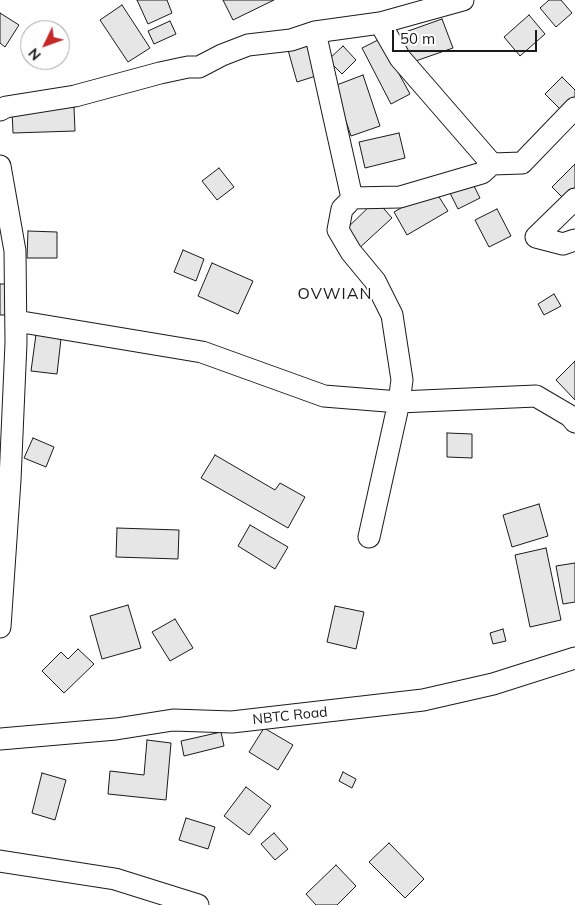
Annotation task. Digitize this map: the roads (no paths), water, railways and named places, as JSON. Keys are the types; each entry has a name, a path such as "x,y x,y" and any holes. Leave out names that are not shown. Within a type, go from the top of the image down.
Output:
{"street":[{"path":"0,110 6,107 76,96 160,73 188,67 199,67 222,55 248,45 291,40 316,32 380,23 463,0"},
{"path":"380,23 400,58 492,164"},
{"path":"316,32 352,198"},
{"path":"352,198 400,197 482,173 492,164 522,164 575,108"},
{"path":"0,166 15,251 16,321 10,480 0,627"},
{"path":"352,198 342,209 338,230 351,252 375,281 392,315 402,380 369,537"},
{"path":"575,199 536,236 563,244 575,240"},
{"path":"16,321 202,352 324,396 398,402 536,396 570,416 575,422"},
{"name":"NBTC Road","path":"0,738 116,729 173,720 232,722 423,700 493,684 575,658"},
{"path":"0,861 115,879 198,905"}],"district":[{"name":"OVWIAN","path":"335,294"}]}
